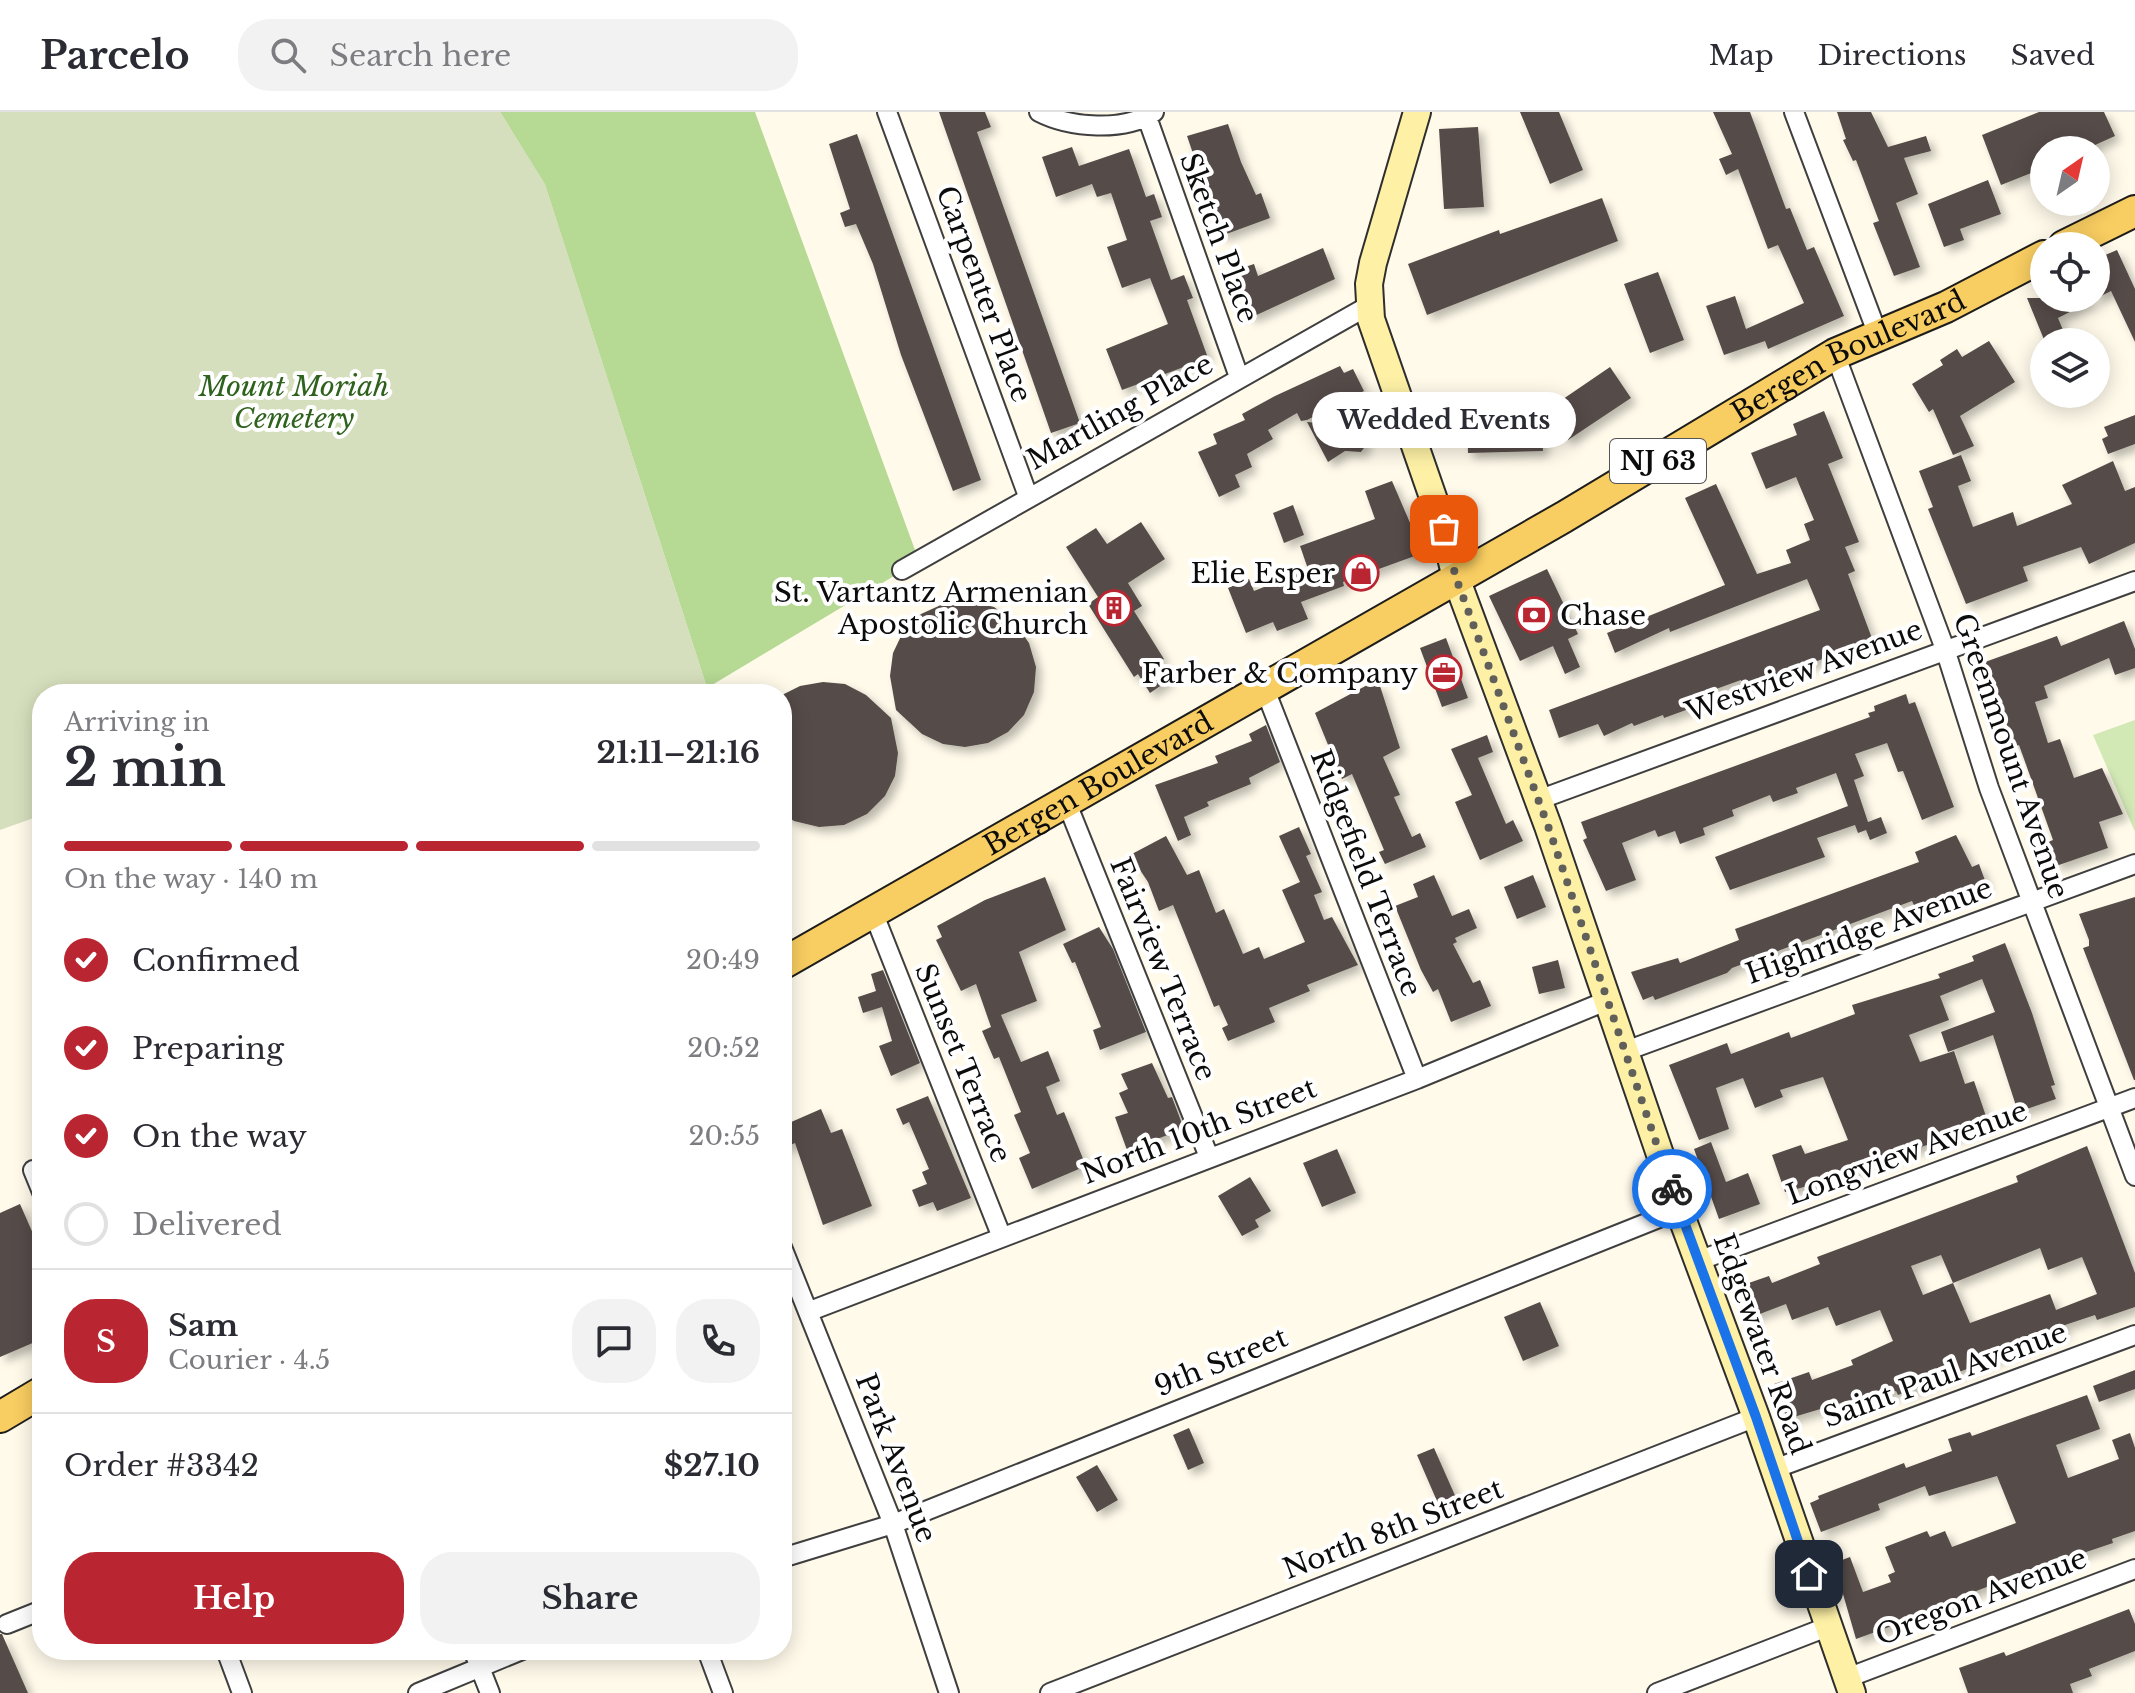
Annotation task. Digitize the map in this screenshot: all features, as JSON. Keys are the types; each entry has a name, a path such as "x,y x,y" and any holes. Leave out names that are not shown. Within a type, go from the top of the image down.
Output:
{"main road":[{"path":"2092,232 2135,211"},
{"name":"Bergen Boulevard","path":"792,958 1456,578 1835,354 1946,307 2030,263"},
{"path":"0,1417 32,1398"}],"street":[{"name":"Carpenter Place","path":"887,112 1028,496"},
{"path":"1039,112 1065,123 1092,125 1150,114"},
{"path":"1368,306 1373,263 1417,112"},
{"path":"1794,112 1878,335"},
{"name":"Sketch Place","path":"1150,114 1239,377"},
{"name":"Martling Place","path":"902,570 1368,306"},
{"name":"Edgewater Road","path":"1368,306 1444,529 1456,578 1538,800 1623,1052 1756,1417 1849,1686"},
{"name":"Greenmount Avenue","path":"1835,354 1945,649 1989,788 2135,1176"},
{"name":"Westview Avenue","path":"1538,800 2135,581"},
{"name":"Ridgefield Terrace","path":"1264,687 1417,1079"},
{"name":"Fairview Terrace","path":"1066,801 1209,1157"},
{"name":"Highridge Avenue","path":"1623,1052 2135,864"},
{"name":"Sunset Terrace","path":"873,912 1001,1235"},
{"name":"North 10th Street","path":"810,1311 1001,1235 1417,1079 1606,1001"},
{"name":"Longview Avenue","path":"1698,1261 2135,1098"},
{"name":"9th Street","path":"792,1555 893,1524 1679,1210"},
{"name":"Park Avenue","path":"792,1270 893,1524 949,1693"},
{"name":"Saint Paul Avenue","path":"1774,1469 2135,1335"},
{"name":"North 8th Street","path":"1050,1693 1756,1417"},
{"name":"Oregon Avenue","path":"1849,1686 2135,1569"},
{"path":"7,1624 32,1614"},
{"path":"1657,1693 1827,1627"},
{"path":"230,1660 242,1693"},
{"path":"418,1693 473,1660"},
{"path":"477,1660 490,1693"},
{"path":"711,1660 723,1693"}],"green space":[{"name":"Mount Moriah Cemetery","path":"0,112 500,112 545,184 706,684 32,684 32,819 0,830"},
{"path":"500,112 755,112 919,561 714,684 706,684 545,185"},
{"path":"2135,720 2135,832 2093,735"}],"building":[{"path":"939,112 985,112 991,127 977,132 1080,423 1051,433"},
{"path":"1520,112 1559,112 1583,170 1550,184"},
{"path":"1713,112 1750,112 1786,209 1790,208 1807,250 1814,247 1844,316 1768,349 1765,341 1724,355 1706,306 1735,296 1746,329 1804,303 1778,245 1768,249 1738,169 1726,175 1719,159 1732,154"},
{"path":"1837,112 1871,112 1888,147 1926,136 1931,151 1904,158 1918,194 1896,203 1920,267 1894,276 1873,223 1879,221 1856,160 1853,161 1843,140 1846,139"},
{"path":"2039,112 2104,112 2115,136 2030,136 2030,174 2001,185 1982,135"},
{"path":"1228,124 1241,162 1256,195 1261,193 1270,218 1221,236 1187,136"},
{"path":"1478,127 1484,207 1444,209 1439,129"},
{"path":"857,134 981,480 953,491 901,355 873,264 856,224 845,227 840,213 850,209 829,144"},
{"path":"1072,147 1079,166 1129,149 1146,197 1154,194 1162,217 1150,221 1171,280 1184,275 1193,298 1187,300 1208,358 1122,390 1106,349 1168,324 1150,278 1122,288 1107,247 1127,240 1111,193 1097,197 1092,184 1056,197 1042,157"},
{"path":"1988,180 2001,214 1960,229 1964,240 1944,247 1928,204"},
{"path":"1602,198 1618,241 1427,315 1408,264 1499,230 1500,234"},
{"path":"1323,248 1335,279 1250,318 1233,271 1254,264 1258,276"},
{"path":"2117,250 2135,289 2135,342 2110,292 2110,253"},
{"path":"1658,272 1684,340 1650,353 1624,284"},
{"path":"2033,312 2070,312 2058,318 2062,328 2039,328"},
{"path":"1989,341 2015,382 1960,416 1974,446 1953,455 1933,409 1929,412 1912,384 1943,365 1940,360 1957,349 1962,357"},
{"path":"1340,366 1344,373 1353,369 1364,391 1307,420 1301,421 1297,413 1268,430 1273,439 1247,454 1252,467 1235,475 1240,487 1219,497 1198,452 1217,444 1213,434 1245,420 1242,414 1275,396"},
{"path":"1610,367 1631,398 1568,440 1547,410"},
{"path":"1824,411 1843,458 1828,464 1859,542 1845,547 1855,571 1848,574 1873,641 1744,687 1741,680 1705,693 1708,702 1664,718 1663,715 1634,726 1632,723 1604,736 1598,724 1559,738 1549,710 1820,610 1807,579 1670,632 1669,628 1615,653 1607,633 1725,585 1685,498 1716,484 1757,574 1791,563 1786,550 1810,540 1804,524 1814,520 1796,477 1766,489 1751,453 1797,435 1793,424"},
{"path":"2135,415 2135,444 2108,454 2102,439 2108,436 2104,427"},
{"path":"1541,416 1543,451 1468,453 1467,418"},
{"path":"1307,422 1360,426 1366,445 1361,452 1345,451 1328,462"},
{"path":"1961,455 1971,481 1958,486 1973,527 2013,512 2017,526 2072,504 2062,485 2113,461 2125,491 2135,487 2135,543 2089,564 2081,547 2023,567 2028,581 1966,604 1928,509 1933,507 1919,471"},
{"path":"1392,481 1423,553 1343,582 1344,586 1301,602 1308,619 1277,631 1273,622 1246,633 1228,588 1249,579 1254,591 1308,569 1300,546 1375,519 1365,491"},
{"path":"1293,505 1304,535 1284,543 1273,513"},
{"name":"St. Vartantz Armenian Apostolic Church","path":"1141,522 1165,559 1128,583 1142,606 1134,611 1164,659 1157,663 1169,680 1150,693 1138,674 1134,677 1088,604 1098,597 1066,547 1096,528 1107,544"},
{"name":"Chase","path":"1547,569 1578,634 1568,639 1580,667 1565,674 1553,646 1520,661 1489,596"},
{"path":"969,601 994,607 1014,622 1029,643 1036,667 1034,692 1024,715 1008,732 988,743 965,747 943,744 922,734 896,710 890,676 893,653 903,632 921,614 943,604"},
{"path":"2124,621 2135,649 2135,668 2115,675 2109,658 2044,686 2048,698 2035,702 2048,743 2060,739 2074,778 2102,768 2123,814 2099,822 2108,848 2056,866 2048,842 2053,840 2019,745 2014,747 2003,713 2000,714 1985,662 2057,636 2061,646"},
{"name":"Farber & Company","path":"1446,638 1468,698 1442,707 1420,648"},
{"path":"823,682 845,684 866,695 891,718 898,753 895,776 885,796 867,814 844,825 819,827 792,820 792,690"},
{"path":"1371,683 1380,686 1400,748 1383,757 1400,795 1394,797 1412,837 1420,833 1426,847 1385,864 1379,852 1384,850 1352,774 1342,779 1315,713"},
{"path":"1906,694 1909,704 1915,702 1954,807 1922,820 1903,771 1898,772 1887,743 1855,754 1864,776 1854,780 1868,822 1881,817 1887,833 1870,840 1866,830 1858,833 1855,825 1817,838 1825,857 1730,890 1715,857 1848,806 1836,773 1796,788 1798,793 1773,802 1770,795 1732,810 1734,816 1703,828 1705,835 1680,844 1675,831 1658,837 1655,830 1622,843 1636,880 1606,891 1583,840 1587,838 1581,822 1870,717 1868,713 1875,711 1874,706"},
{"path":"1266,725 1280,762 1249,778 1251,784 1207,802 1209,806 1184,817 1191,835 1178,841 1155,785 1218,763 1215,756 1252,741 1249,734"},
{"path":"1487,735 1493,752 1478,758 1506,824 1513,820 1523,841 1480,860 1455,802 1472,795 1451,749"},
{"path":"1299,827 1311,854 1306,856 1322,892 1314,895 1324,920 1332,917 1358,965 1307,985 1310,991 1269,1008 1275,1022 1228,1041 1222,1028 1228,1025 1219,1005 1214,1007 1173,905 1159,911 1148,882 1130,855 1166,836 1187,875 1199,870 1216,913 1224,909 1243,954 1259,947 1264,959 1305,942 1282,890 1300,882 1279,836"},
{"path":"1956,835 1972,867 1979,864 1987,886 1917,912 1912,901 1655,1000 1653,996 1643,1000 1631,972 1678,958 1680,963 1739,940 1735,929 1919,862 1915,852"},
{"path":"1434,875 1452,916 1469,909 1477,928 1455,938 1457,942 1453,944 1473,983 1480,980 1491,1006 1451,1022 1438,989 1433,992 1421,970 1395,906 1418,897 1413,884"},
{"path":"1533,875 1546,907 1517,919 1504,887"},
{"path":"1045,877 1066,930 1019,952 1037,1001 1001,1015 1021,1062 1048,1051 1060,1081 1046,1087 1057,1115 1064,1112 1086,1166 1032,1189 1019,1158 1030,1153 1014,1115 1021,1112 999,1057 994,1059 982,1031 991,1027 976,984 961,991 936,940 942,937 937,926 985,900"},
{"path":"2135,897 2134,1080 2083,948 2089,946 2089,940 2079,914"},
{"path":"1099,927 1113,949 1146,1032 1100,1050 1093,1030 1101,1027 1075,962 1072,963 1063,944"},
{"path":"2005,943 2032,1013 2055,1085 2051,1086 2056,1099 2018,1112 1993,1035 1948,1052 1941,1032 1995,1012 1982,979 1940,996 1949,1020 1909,1035 1920,1062 1954,1051 1965,1084 1974,1081 1989,1125 1853,1169 1855,1173 1785,1192 1772,1155 1801,1145 1805,1154 1848,1140 1823,1077 1780,1090 1783,1097 1755,1108 1743,1078 1716,1088 1729,1129 1699,1140 1669,1065 1727,1043 1731,1054 1789,1032 1791,1038 1855,1014 1852,1005 1940,978 1938,974 1974,961 1972,956"},
{"path":"1558,960 1565,988 1539,994 1532,967"},
{"path":"883,970 920,1063 891,1076 879,1046 892,1041 882,1007 863,1013 858,997 876,991 871,974"},
{"path":"1152,1063 1168,1098 1172,1097 1184,1129 1127,1150 1115,1117 1128,1113 1119,1093 1128,1089 1121,1074"},
{"path":"928,1096 971,1198 937,1211 933,1202 919,1207 912,1190 927,1184 922,1172 929,1169 909,1122 903,1125 896,1109"},
{"path":"821,1109 831,1133 842,1129 872,1206 823,1225 795,1143 792,1144 792,1122"},
{"path":"1711,1142 1726,1182 1748,1173 1760,1204 1719,1219 1694,1149"},
{"path":"2087,1146 2135,1273 2135,1307 2097,1320 2095,1315 2062,1326 2065,1332 1898,1395 1896,1391 1873,1399 1871,1395 1864,1396 1787,1419 1774,1384 1809,1372 1812,1380 1853,1365 1851,1360 1893,1341 1880,1310 1836,1326 1828,1307 1792,1320 1786,1304 1752,1317 1740,1286 1769,1276 1772,1283 1820,1264 1817,1257 2018,1182 2016,1176","holes":["2040,1248 2048,1270 2082,1257 2097,1294 2056,1310 2050,1294 1970,1323 1953,1283","1941,1255 1953,1283 1923,1295 1911,1266"]},
{"path":"1337,1149 1356,1193 1322,1207 1303,1163"},
{"path":"1250,1177 1271,1211 1255,1220 1259,1227 1242,1236 1218,1196"},
{"path":"20,1204 32,1231 32,1343 0,1357 0,1213"},
{"path":"1540,1302 1559,1346 1523,1361 1504,1317"},
{"path":"2135,1370 2135,1389 2099,1402 2093,1386"},
{"path":"2087,1395 2100,1429 2056,1445 2068,1478 2119,1459 2112,1440 2130,1433 2135,1448 2135,1531 2112,1539 2113,1543 2021,1574 1971,1593 1972,1597 1856,1639 1834,1563 1850,1557 1863,1592 1891,1582 1888,1575 1895,1572 1885,1547 1927,1531 1930,1537 1945,1531 1952,1547 2016,1523 1997,1476 1929,1496 1925,1486 1878,1504 1880,1510 1821,1532 1810,1503 1819,1499 1818,1496 1904,1463 1906,1468 1952,1451 1948,1439 1970,1432 1972,1436"},
{"path":"1189,1428 1204,1463 1188,1470 1173,1435"},
{"path":"1434,1448 1457,1500 1440,1508 1417,1455"},
{"path":"1097,1465 1118,1500 1097,1512 1076,1477"},
{"path":"2129,1609 2135,1624 2135,1651 2089,1669 2092,1676 2070,1684 2073,1693 1968,1693 1959,1668 2004,1652 2006,1656"},
{"path":"2,1634 28,1693 0,1693"}],"way so far":[{"path":"1444,529 1456,578 1548,826 1672,1189"}],"place":[{"name":"Wedded Events","path":"1444,529"},
{"name":"Elie Esper","path":"1361,573"},
{"name":"St. Vartantz Armenian Apostolic Church","path":"1114,608"},
{"name":"Chase","path":"1534,615"},
{"name":"Farber & Company","path":"1444,673"}],"route":[{"path":"1672,1189 1756,1417 1809,1574"}]}
